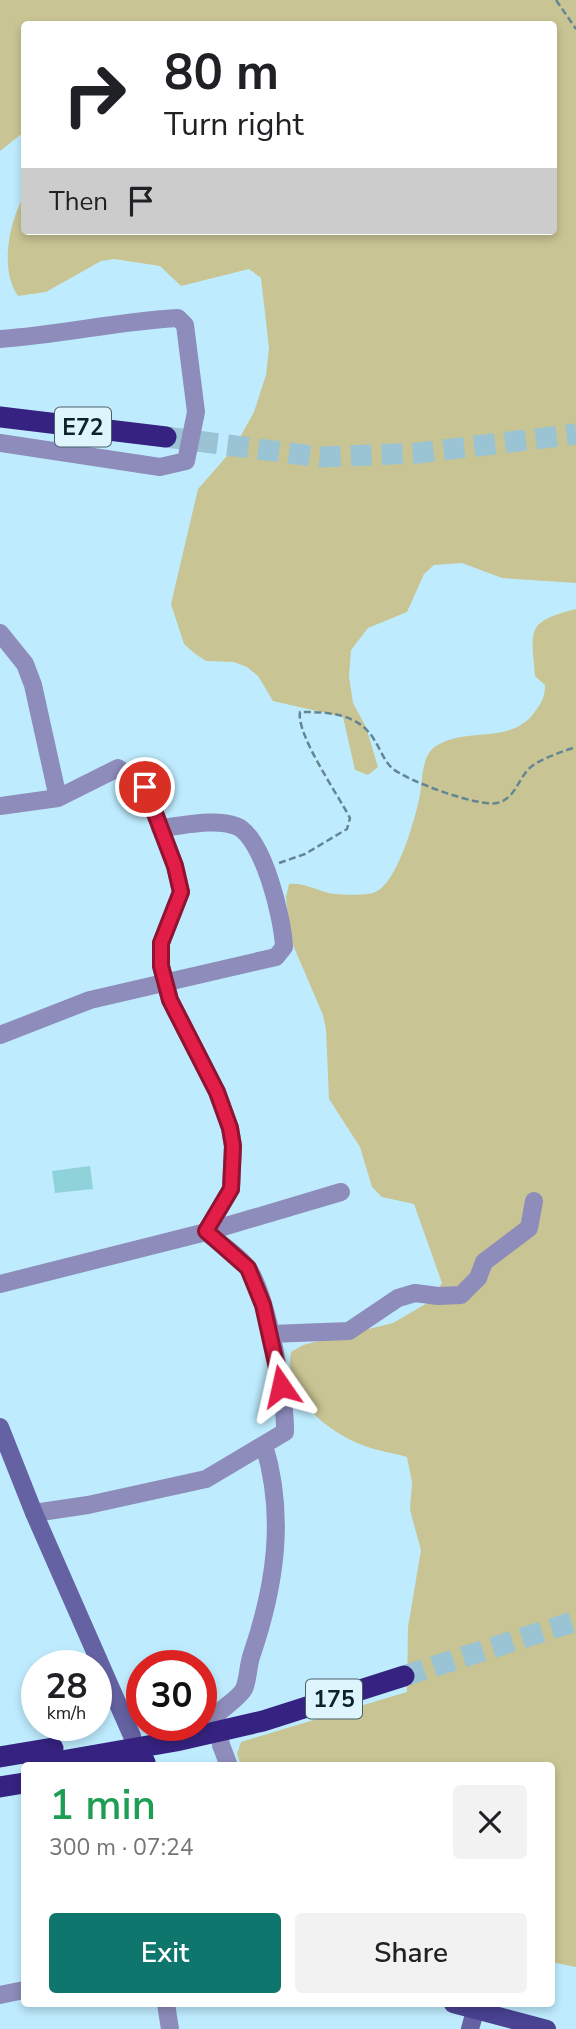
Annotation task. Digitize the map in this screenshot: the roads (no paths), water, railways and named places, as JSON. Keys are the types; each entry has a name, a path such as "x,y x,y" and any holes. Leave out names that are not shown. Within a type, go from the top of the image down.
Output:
{"highway":[{"name":"E72","path":"0,417 166,437"},
{"name":"175","path":"56,1762 176,1741 263,1720 404,1676"},
{"path":"0,1757 126,1737"},
{"path":"0,1771 21,1768"},
{"path":"0,1787 21,1784"}],"main road":[{"path":"134,1741 145,1762"},
{"path":"462,2007 547,2029"}],"street":[{"path":"0,338 69,333 151,319 178,318 185,325 196,412 186,461 170,467 0,443"},
{"path":"0,633 25,664 33,685 58,798"},
{"path":"0,806 58,798 118,768 145,787 175,866 181,892 161,943 161,966 170,1000 217,1092 231,1137 231,1189 206,1231"},
{"path":"0,1035 90,1000 276,957 284,947 279,906 263,869 256,843 245,831 234,825 217,823 160,828"},
{"path":"0,1284 206,1231 341,1192"},
{"path":"271,1334 349,1331 415,1293 461,1295 478,1278 484,1262 528,1227 534,1201"},
{"path":"34,1513 88,1505 206,1479 285,1432 286,1412 263,1305 248,1268 206,1231"},
{"path":"0,1427 34,1513 126,1722"},
{"path":"227,1762 221,1745 216,1715 244,1690 267,1611 273,1574 277,1513 272,1471 264,1445"},
{"path":"0,1995 21,1991"},
{"path":"166,2007 170,2029"},
{"path":"470,2029 475,2011"}],"tunnel":[{"path":"166,437 320,457 418,453 576,434"},
{"path":"404,1676 576,1621"}]}
